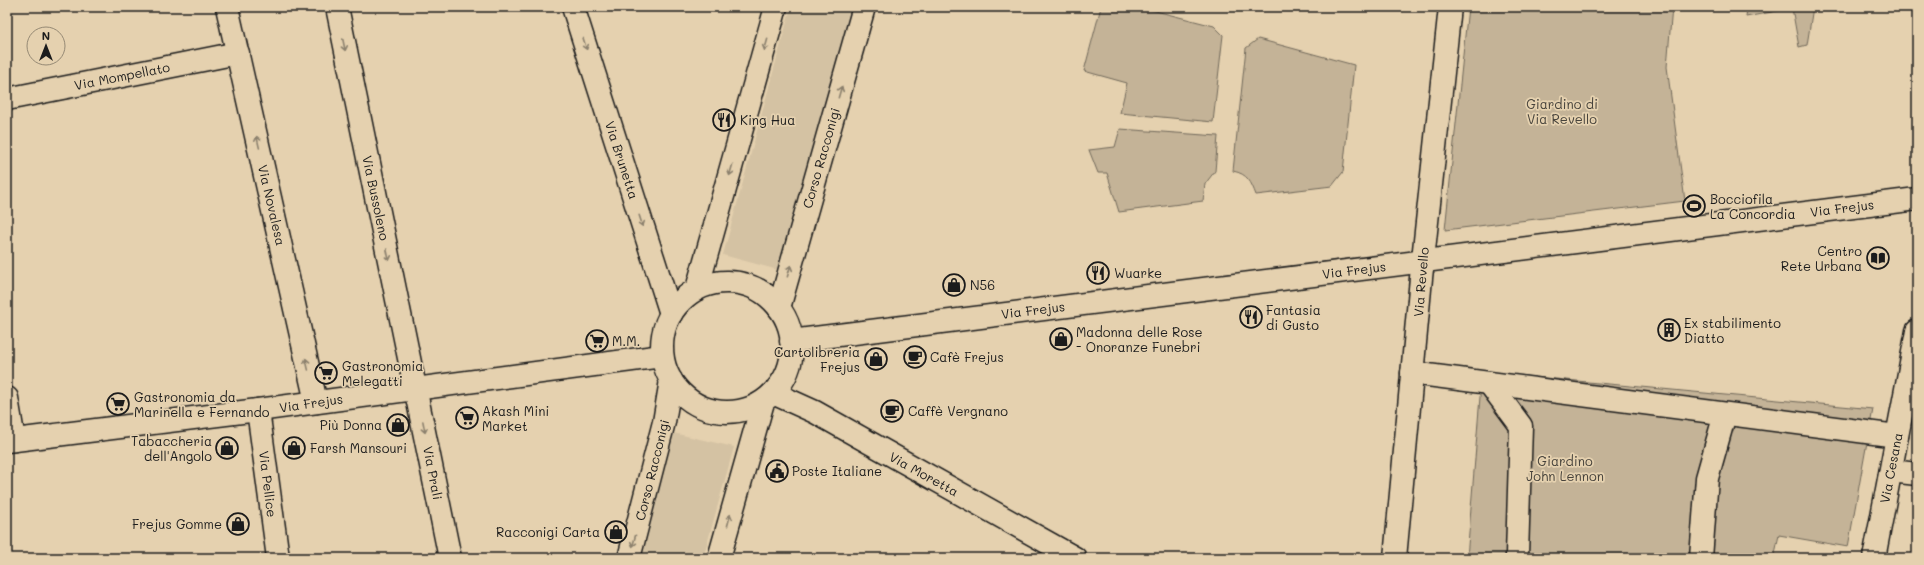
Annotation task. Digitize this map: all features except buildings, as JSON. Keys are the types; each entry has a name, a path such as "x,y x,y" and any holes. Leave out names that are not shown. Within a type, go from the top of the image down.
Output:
{"street":[{"name":"Via Novalesa","path":"227,7 316,402"},
{"name":"Via Bussoleno","path":"336,7 416,388"},
{"name":"Via Brunetta","path":"573,7 671,314"},
{"path":"697,289 776,7"},
{"name":"Corso Racconigi","path":"778,308 864,7"},
{"name":"Via Revello","path":"1395,558 1423,262 1450,7"},
{"name":"Via Mompellato","path":"7,99 238,53"},
{"name":"Via Frejus","path":"792,341 1917,199"},
{"path":"719,558 768,398 784,378 790,360 792,341 787,324 778,308 762,292 741,284 718,283 697,289 682,300 671,314 663,334 662,356 671,380 683,395 698,406 716,411 735,411 768,398"},
{"name":"Via Cesana","path":"1874,558 1917,331"},
{"name":"Via Frejus","path":"10,440 258,410 662,356"},
{"path":"1412,373 1897,436"},
{"name":"Corso Racconigi","path":"629,558 664,422 671,380"},
{"path":"1489,383 1521,426 1517,555 1519,558"},
{"name":"Via Prali","path":"416,388 450,558"},
{"path":"7,398 10,440"},
{"name":"Via Moretta","path":"768,398 815,412 1075,558"},
{"name":"Via Pellice","path":"258,410 278,558"},
{"path":"1702,558 1707,478 1725,414"},
{"path":"1891,471 1917,474"}],"shaded area":[{"path":"791,7 856,7 782,271 723,255"},
{"path":"669,432 734,447 703,558 635,558"}],"green space":[{"path":"1101,7 1140,7 1214,26 1223,35 1213,122 1120,113 1127,83 1084,71"},
{"name":"Giardino di Via Revello","path":"1468,7 1672,7 1667,67 1685,201 1445,230"},
{"path":"1747,7 1813,7 1807,45 1799,47 1792,8 1746,17"},
{"path":"1258,39 1354,65 1343,172 1332,186 1256,195 1246,176 1233,171 1246,48"},
{"path":"1120,129 1218,136 1215,171 1205,184 1203,201 1119,212 1107,173 1098,173 1089,150 1115,147"},
{"name":"Giardino John Lennon","path":"1482,372 1873,409 1848,547 1779,535 1774,558 1467,558"}],"place":[{"name":"King Hua","path":"724,120"},
{"name":"Bocciofila La Concordia","path":"1694,206"},
{"name":"Centro Rete Urbana","path":"1878,258"},
{"name":"Wuarke","path":"1098,273"},
{"name":"N56","path":"954,285"},
{"name":"Fantasia di Gusto","path":"1251,317"},
{"name":"Ex stabilimento Diatto","path":"1669,330"},
{"name":"Madonna delle Rose - Onoranze Funebri","path":"1061,339"},
{"name":"M.M.","path":"597,341"},
{"name":"Cafè Frejus","path":"915,357"},
{"name":"Cartolibreria Frejus","path":"876,359"},
{"name":"Gastronomia Melegatti","path":"326,373"},
{"name":"Gastronomia da Marinella e Fernando","path":"118,404"},
{"name":"Caffè Vergnano","path":"892,411"},
{"name":"Akash Mini Market","path":"467,418"},
{"name":"Più Donna","path":"398,425"},
{"name":"Tabaccheria dell'Angolo","path":"227,448"},
{"name":"Farsh Mansouri","path":"294,448"},
{"name":"Poste Italiane","path":"777,471"},
{"name":"Frejus Gomme","path":"238,524"},
{"name":"Racconigi Carta","path":"616,532"}]}
